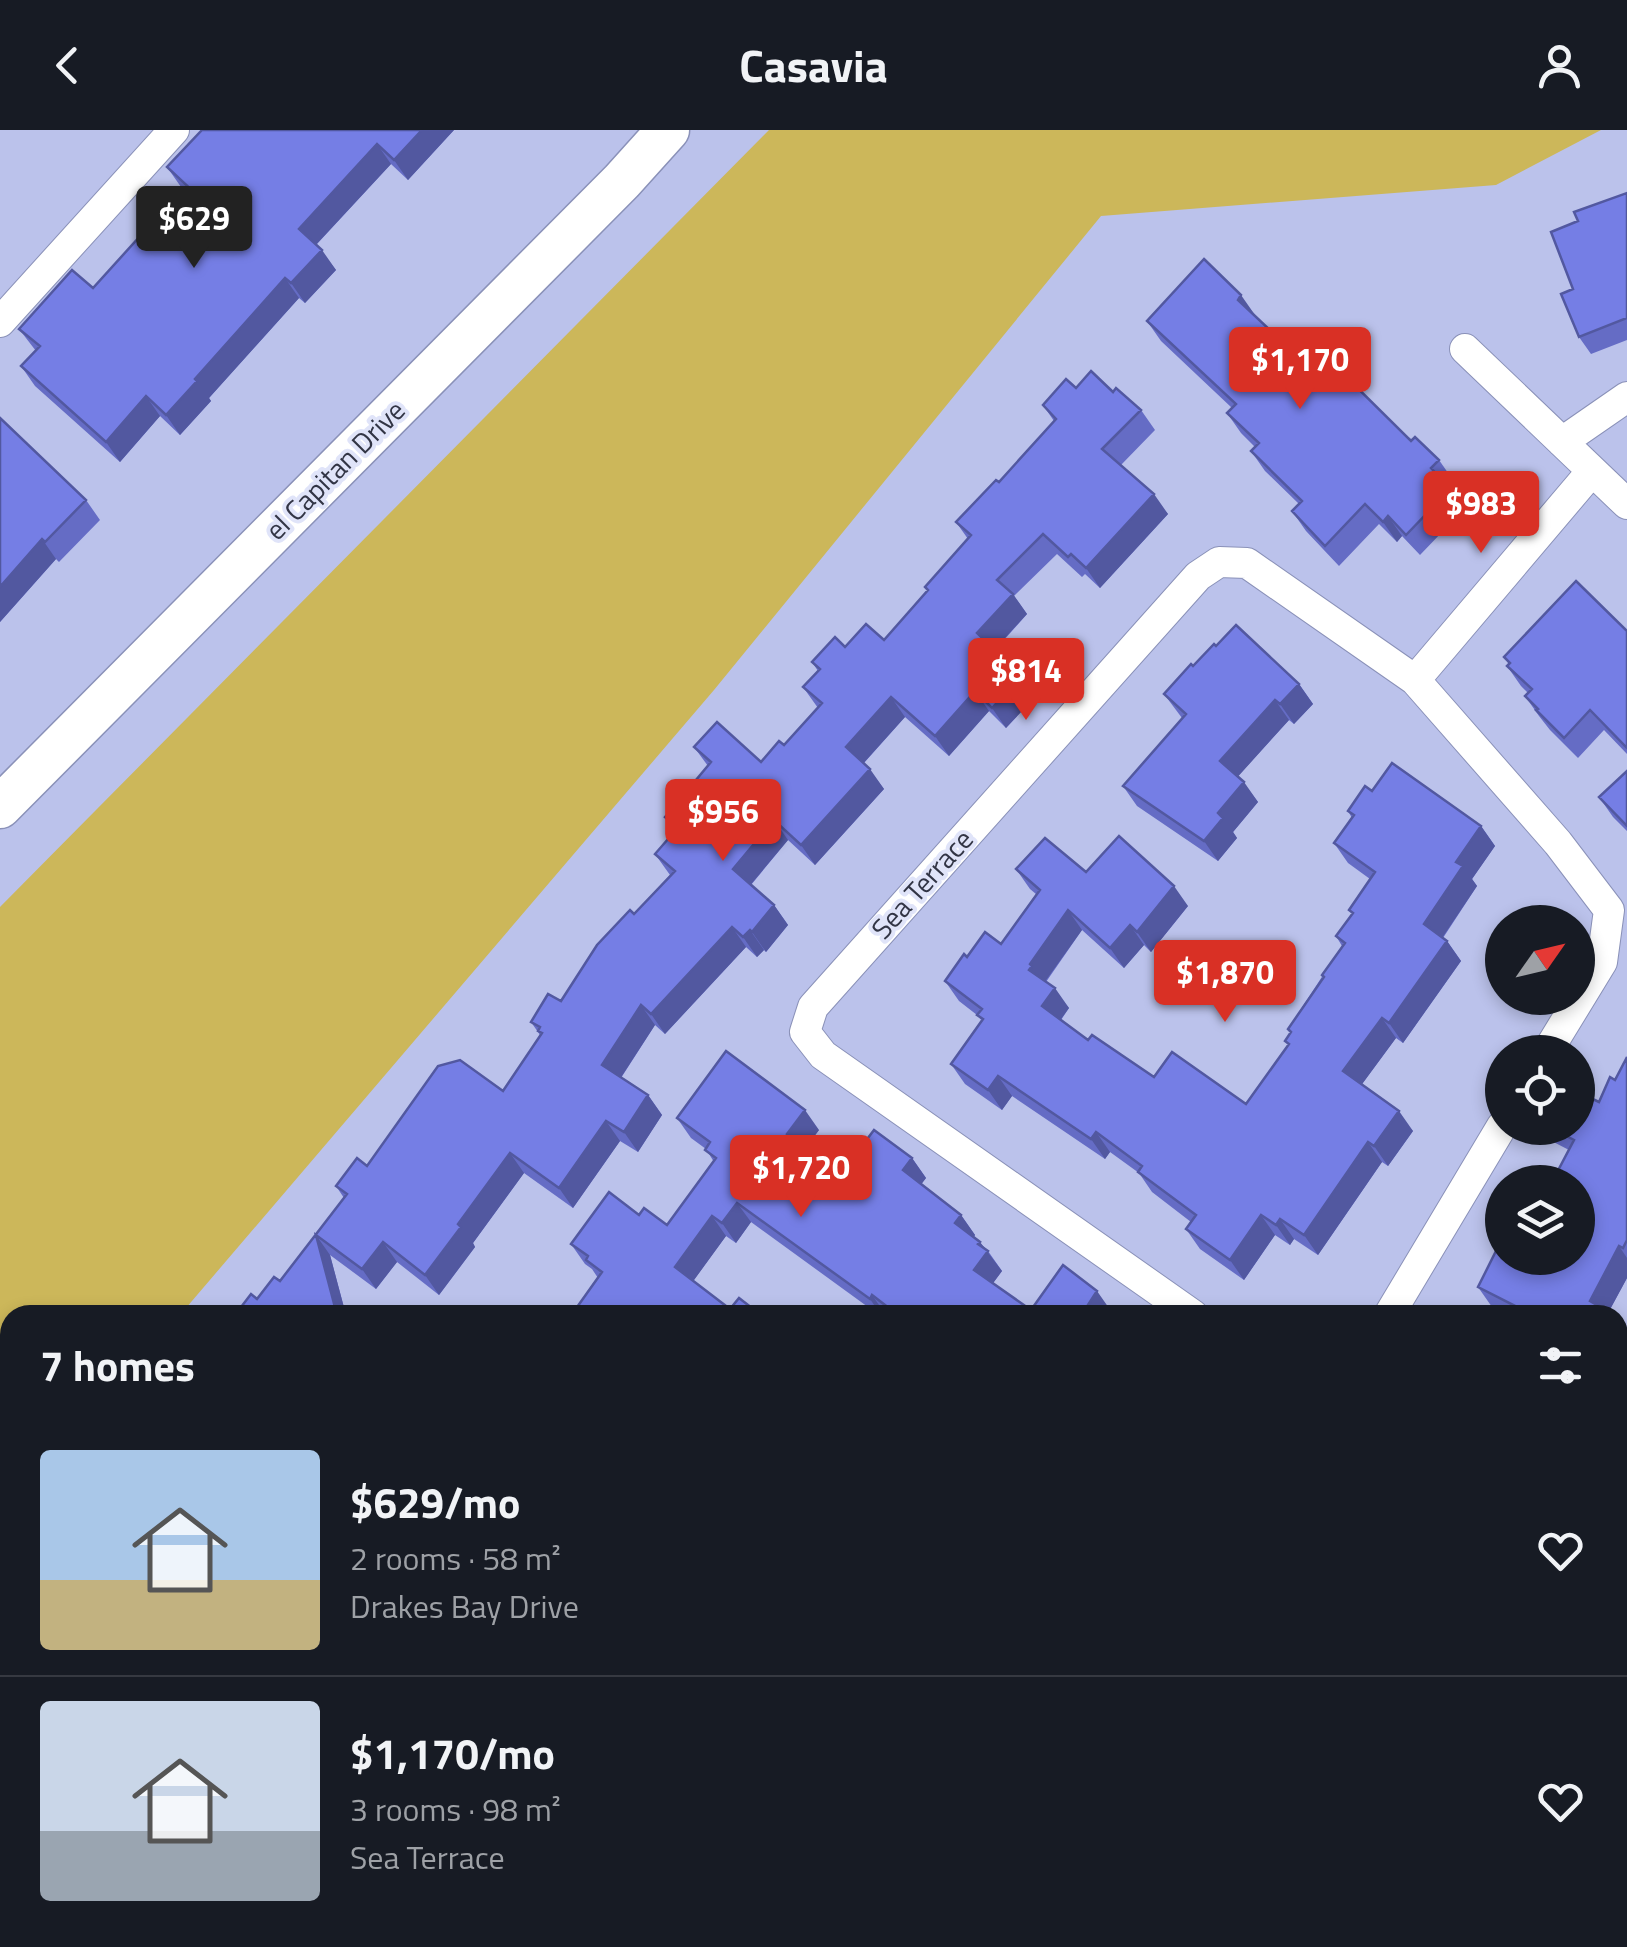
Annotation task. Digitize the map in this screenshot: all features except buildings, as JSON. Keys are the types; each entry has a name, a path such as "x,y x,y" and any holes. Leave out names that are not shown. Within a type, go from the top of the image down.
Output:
{"street":[{"path":"0,322 174,130"},
{"name":"el Capitan Drive","path":"0,807 622,181 668,130"},
{"path":"1464,349 1627,504"},
{"path":"1562,442 1627,397"},
{"path":"1416,680 1592,471"},
{"name":"Sea Terrace","path":"1179,1305 823,1055 805,1032 813,1007 1198,576 1219,562 1247,563 1416,680 1558,843 1609,910 1602,962 1557,1035"},
{"path":"1394,1305 1491,1145"}],"shaded area":[{"path":"769,130 1601,130 1496,185 1101,216 714,690 189,1305 0,1305 0,907"}]}
